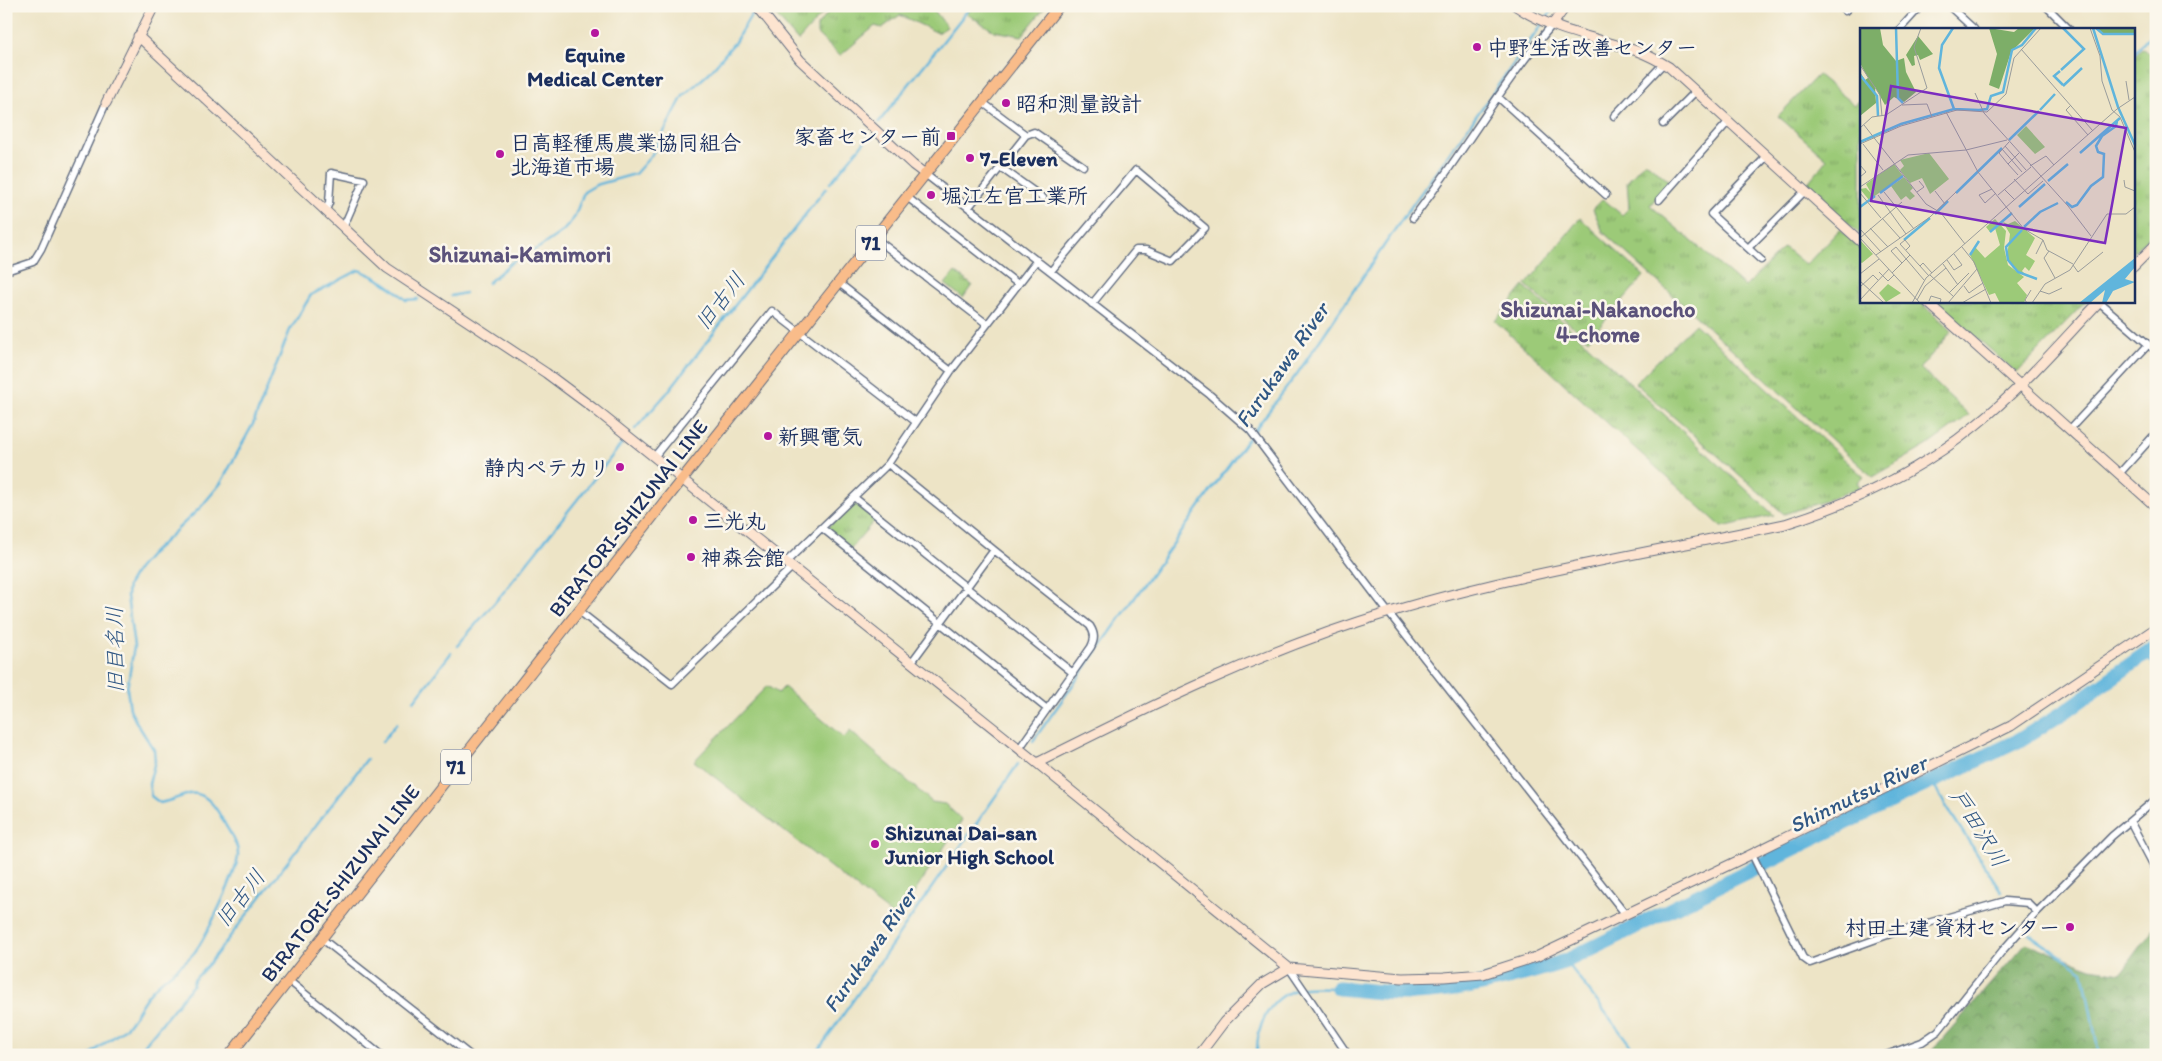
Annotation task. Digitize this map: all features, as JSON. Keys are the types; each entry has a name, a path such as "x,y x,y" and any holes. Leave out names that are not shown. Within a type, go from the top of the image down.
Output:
{"main road":[{"name":"BIRATORI-SHIZUNAI LINE","path":"230,1055 682,479 1059,6"}],"street":[{"path":"6,270 33,262 41,249 106,103 154,6"},
{"path":"757,6 800,60 913,165 1210,395 1250,430 1388,612 1626,915"},
{"path":"1516,6 1540,20 1638,52 1669,67 1860,241"},
{"path":"1413,218 1440,184 1498,97 1566,6"},
{"path":"1901,28 1921,6"},
{"path":"1949,6 1971,28"},
{"path":"2046,6 2068,28"},
{"path":"138,36 387,268 546,373 789,564 1289,968 1300,981 1348,1055"},
{"path":"1614,116 1663,64"},
{"path":"1663,124 1695,92"},
{"path":"1498,97 1606,195"},
{"path":"982,102 1026,135"},
{"path":"1659,200 1728,122"},
{"path":"968,207 1026,135 1034,132 1082,166"},
{"path":"1761,260 1711,214 1767,156"},
{"path":"1000,167 1043,198"},
{"path":"1051,271 1136,170 1205,228 1173,260 1146,250 1136,250 1092,304"},
{"path":"326,212 330,203 331,173 364,180 343,228"},
{"path":"1748,248 1805,191"},
{"path":"907,197 1018,284"},
{"path":"875,238 986,324"},
{"path":"2134,266 2156,244"},
{"path":"579,611 672,684 822,528 888,464 951,370 1037,260"},
{"path":"839,283 951,370"},
{"path":"1927,302 2156,507"},
{"path":"1037,763 1218,674 1294,643 1388,612 1484,587 1785,524 1828,510 1870,493 1903,476 1933,457 1977,425 2099,302 2156,351"},
{"path":"654,457 772,311 916,422"},
{"path":"2070,430 2148,345"},
{"path":"2119,474 2156,433"},
{"path":"888,464 1090,626 1094,633 1095,640 1092,648 1019,749"},
{"path":"855,498 1073,674"},
{"path":"822,528 1047,709"},
{"path":"911,663 994,550"},
{"path":"1199,1055 1224,1022 1262,984 1289,968 1402,978 1483,974 1536,957 1753,857 2011,726 2156,628"},
{"path":"1886,1055 1922,1042 1938,1031 2003,950 2037,912 2130,821 2156,799"},
{"path":"2130,821 2156,870"},
{"path":"1753,857 1804,958 1810,963 1893,933 2005,901 2028,903 2037,912"},
{"path":"321,938 470,1055"},
{"path":"288,980 381,1055"}],"green space":[{"path":"768,6 829,6 798,41"},
{"path":"834,6 931,6 947,27 938,33 900,15 882,28 875,26 841,55 817,34 817,26"},
{"path":"973,6 1046,6 1022,36 994,31 967,14"},
{"path":"2142,48 2156,60 2156,229 2134,251 2134,56"},
{"path":"1818,75 1855,105 1860,100 1860,234 1806,185 1827,159 1778,116"},
{"path":"1645,161 1670,182 1650,205 1745,287 1784,247 1806,265 1840,229 1860,247 1860,302 1921,302 1952,331 1920,368 1969,415 1928,445 1873,477 1603,232 1593,209 1603,199 1622,215 1629,208 1627,182"},
{"path":"1580,218 1644,276 1588,340 1526,285"},
{"path":"955,272 972,285 963,298 945,284"},
{"path":"1524,286 1774,515 1722,527 1495,321"},
{"path":"1936,302 2085,302 2017,373"},
{"path":"1695,324 1864,477 1857,482 1860,487 1784,514 1635,383"},
{"path":"856,504 875,520 850,549 828,531 829,526 852,505"},
{"path":"767,686 778,693 784,687 844,738 850,731 932,802 945,804 962,820 897,919 694,761"},
{"path":"2156,926 2156,1055 1929,1054 2026,943 2091,968 2121,973"}],"waterway":[{"name":"旧古川","path":"879,122 971,6"},
{"name":"Furukawa River","path":"1033,741 1247,440 1297,374 1398,225 1555,6"},
{"name":"旧目名川","path":"488,283 512,262 540,247 563,231 574,218 584,192 596,185 635,174 651,156 683,96 709,73 735,42 752,13"},
{"path":"2135,52 2156,30"},
{"name":"旧古川","path":"830,183 870,135"},
{"name":"旧古川","path":"635,429 667,393 826,188"},
{"name":"旧目名川","path":"91,1055 127,1026 153,989 193,954 220,905 233,874 238,854 232,836 212,803 207,799 201,795 189,794 160,803 151,796 149,784 155,761 154,750 130,709 127,689 134,647 127,596 128,585 137,570 150,555 200,508 221,483 253,424 290,330 311,295 359,270 384,282 406,300 418,299"},
{"name":"旧目名川","path":"451,296 465,293"},
{"name":"旧古川","path":"457,646 502,594 624,441"},
{"name":"Shinnutsu River","path":"1338,988 1395,993 1433,992 1491,982 1566,961 1886,803 2018,741 2066,711 2156,646"},
{"name":"旧古川","path":"414,701 451,653"},
{"path":"2145,653 2156,668"},
{"name":"旧古川","path":"382,742 397,723"},
{"name":"旧古川","path":"136,1055 192,986 194,980 208,965 367,759"},
{"name":"Furukawa River","path":"815,1055 1018,764"},
{"name":"戸田沢川","path":"1932,781 1944,803 2001,891"},
{"name":"戸田沢川","path":"2029,934 2083,971 2099,1055"},
{"path":"1566,961 1638,1055"},
{"path":"1257,1055 1257,1044 1262,1024 1272,1006 1279,999 1288,993 1302,988 1338,988"}],"place":[{"name":"Equine Medical Center","path":"595,33"},
{"name":"中野生活改善センター","path":"1477,47"},
{"name":"昭和測量設計","path":"1006,103"},
{"name":"家畜センター前","path":"951,136"},
{"name":"日高軽種馬農業協同組合 北海道市場","path":"500,154"},
{"name":"7-Eleven","path":"970,158"},
{"name":"堀江左官工業所","path":"931,195"},
{"name":"新興電気","path":"768,436"},
{"name":"静内ぺテカリ","path":"620,467"},
{"name":"三光丸","path":"693,520"},
{"name":"神森会館","path":"691,557"},
{"name":"Shizunai Dai-san Junior High School","path":"875,844"},
{"name":"村田土建 資材センター","path":"2070,927"}],"district":[{"name":"Shizunai-Kamimori","path":"520,254"},
{"name":"Shizunai-Nakanocho 4-chome","path":"1598,322"}]}
